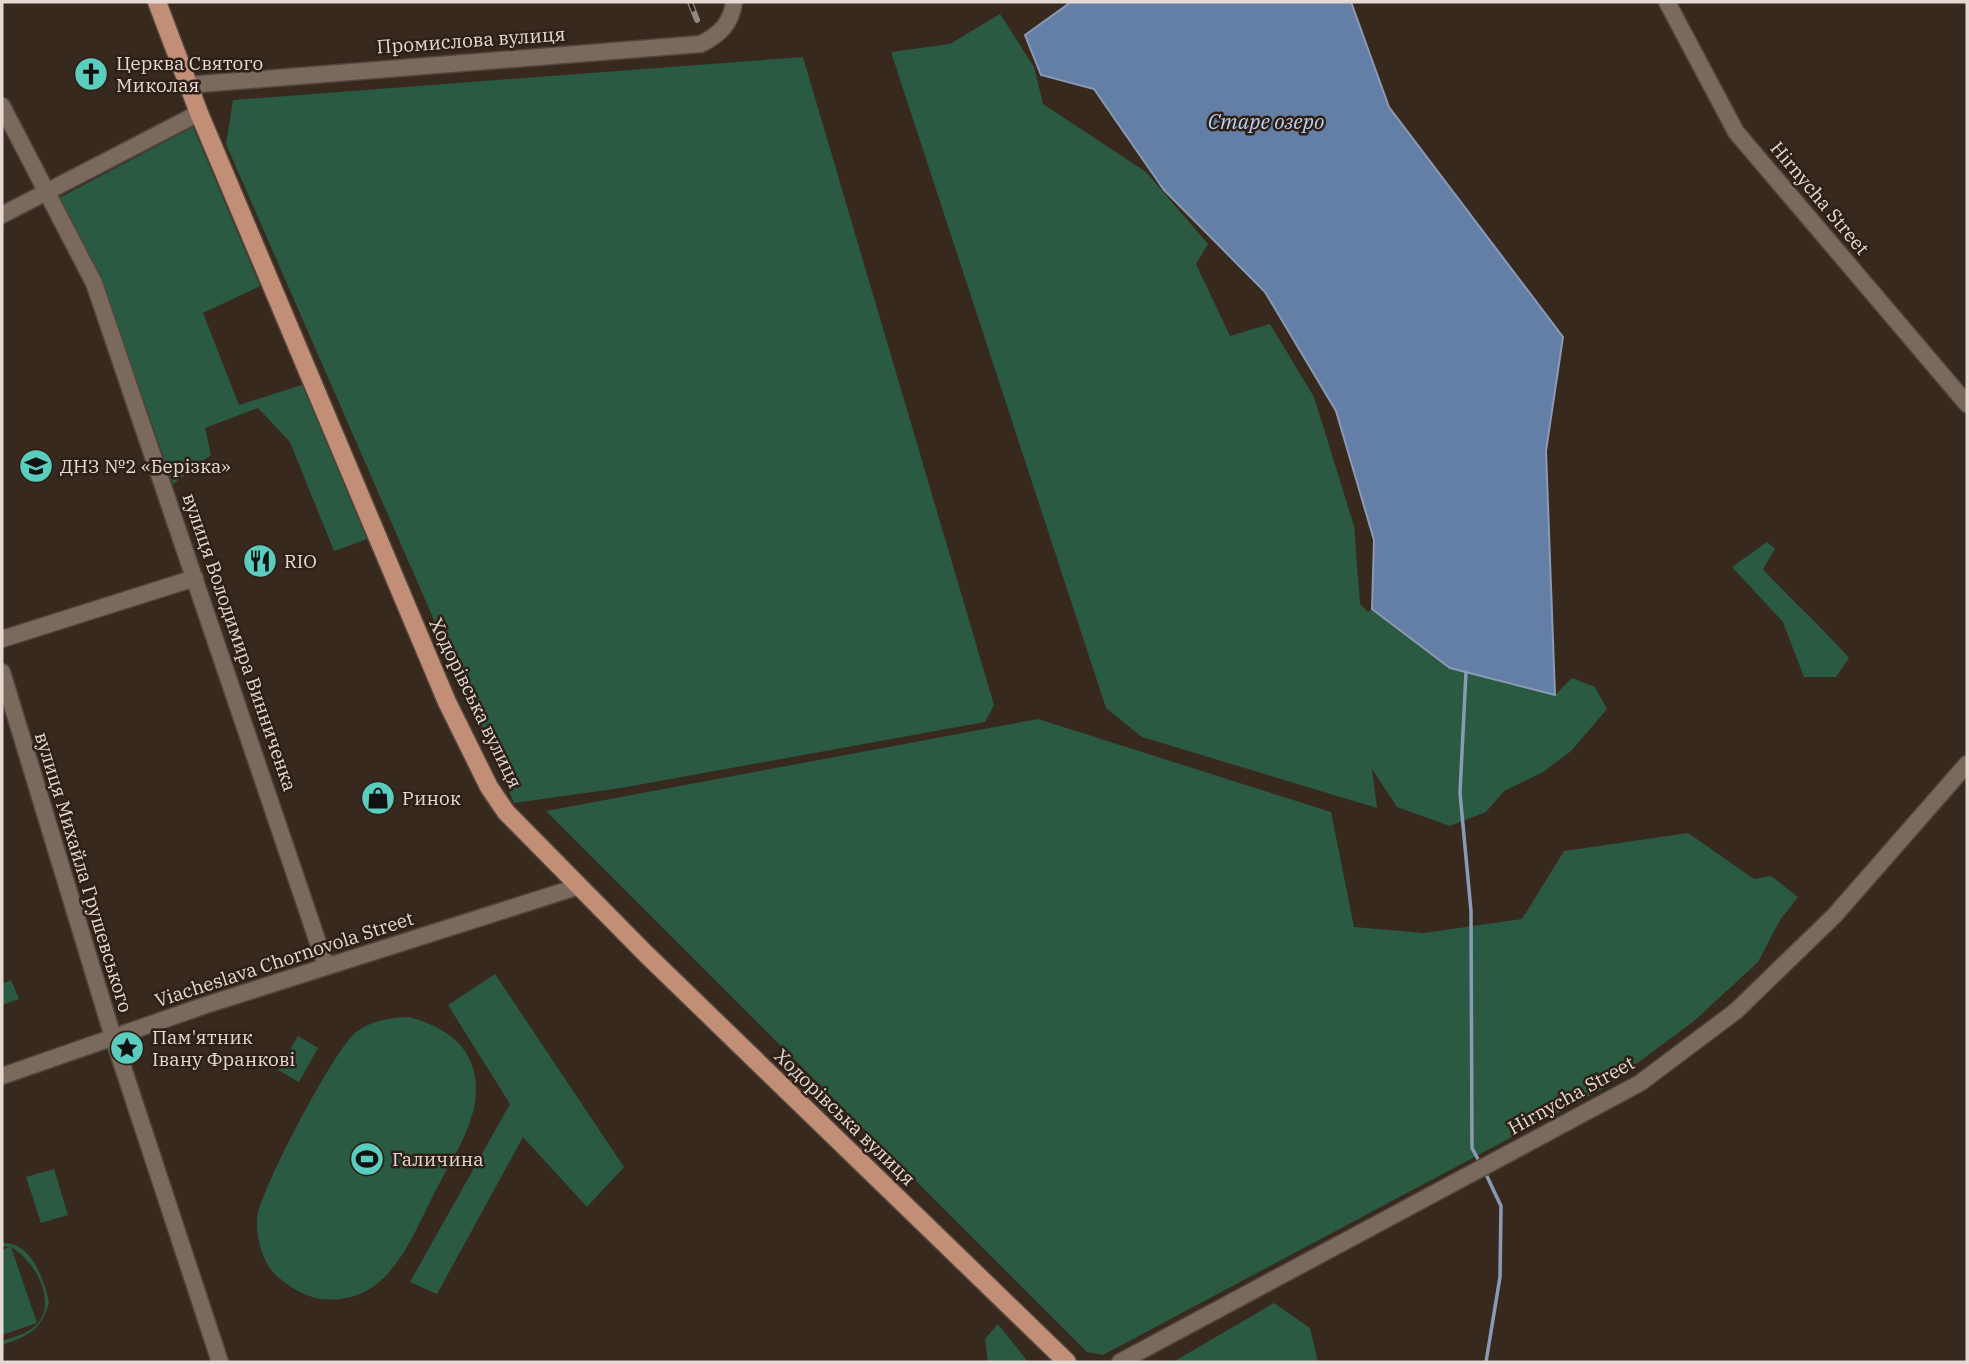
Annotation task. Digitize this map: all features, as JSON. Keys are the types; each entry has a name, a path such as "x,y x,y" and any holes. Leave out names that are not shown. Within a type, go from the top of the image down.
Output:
{"main road":[{"name":"Ходорівська вулиця","path":"157,2 199,113 447,702 489,787 506,812 580,886 1068,1362"}],"street":[{"name":"Промислова вулиця","path":"188,85 701,44 718,35 728,22 734,2"},
{"name":"Hirnycha Street","path":"1667,2 1736,132 1967,404"},
{"name":"вулиця Володимира Винниченка","path":"2,106 94,283 326,966"},
{"path":"2,215 199,113"},
{"path":"2,639 195,578"},
{"name":"вулиця Михайла Грушевського","path":"2,672 113,1037 220,1362"},
{"name":"Hirnycha Street","path":"1120,1362 1640,1083 1736,1011 1835,915 1967,764"},
{"name":"Viacheslava Chornovola Street","path":"2,1076 326,966 580,886"}],"green space":[{"path":"1000,14 1034,67 1043,104 1146,172 1208,244 1196,264 1230,336 1270,324 1314,397 1354,526 1360,604 1368,612 1372,609 1450,668 1555,695 1572,678 1595,687 1607,709 1571,751 1543,772 1504,791 1486,812 1450,826 1397,807 1372,769 1377,808 1142,737 1106,708 891,52 950,44"},
{"path":"803,57 994,705 985,722 621,788 514,803 226,144 233,100"},
{"path":"193,127 260,286 203,313 239,405 302,385 367,539 334,551 290,442 258,408 205,428 211,455 173,484 102,281 59,198"},
{"path":"1767,542 1775,549 1763,569 1849,658 1836,677 1804,677 1783,622 1732,567"},
{"path":"1038,719 1331,812 1354,927 1424,933 1522,919 1564,851 1688,833 1754,879 1771,876 1798,897 1780,920 1758,962 1694,1021 1604,1088 1103,1355 1087,1352 546,811"},
{"path":"495,974 624,1167 587,1207 523,1137 437,1294 410,1282 510,1104 448,1005"},
{"path":"11,980 19,999 2,1005 2,984"},
{"name":"Галичина","path":"409,1017 430,1024 450,1036 465,1051 470,1061 476,1088 475,1103 466,1133 410,1241 388,1273 375,1286 359,1295 331,1300 307,1295 292,1288 268,1266 259,1243 257,1226 261,1204 299,1122 345,1045 355,1033 374,1022"},
{"path":"298,1036 318,1048 299,1082 278,1070"},
{"path":"54,1169 68,1215 41,1223 26,1177"},
{"path":"2,1243 21,1248 28,1255 39,1273 49,1302 46,1312 33,1331 2,1345 2,1341 24,1333 36,1325 42,1316 45,1305 41,1282 35,1271 20,1253 11,1247 37,1323 2,1335 2,1250 10,1247 2,1246"},
{"path":"1274,1303 1310,1328 1318,1362 1173,1362"},
{"path":"998,1324 1028,1362 988,1362 985,1339"}],"water":[{"name":"Старе озеро","path":"1071,2 1351,2 1389,107 1563,337 1546,451 1555,695 1450,668 1372,609 1374,540 1336,411 1265,292 1164,190 1094,89 1041,75 1025,35"}],"waterway":[{"path":"1466,672 1460,793 1471,911 1472,1148 1480,1163"},
{"path":"1484,1170 1501,1206 1500,1277 1486,1362"}],"railway":[{"path":"690,2 697,20"}],"place":[{"name":"Церква Святого Миколая","path":"91,74"},
{"name":"ДНЗ №2 «Берізка»","path":"36,466"},
{"name":"RIO","path":"260,561"},
{"name":"Ринок","path":"378,798"},
{"name":"Пам'ятник Івану Франкові","path":"127,1048"},
{"name":"Галичина","path":"367,1159"}]}
